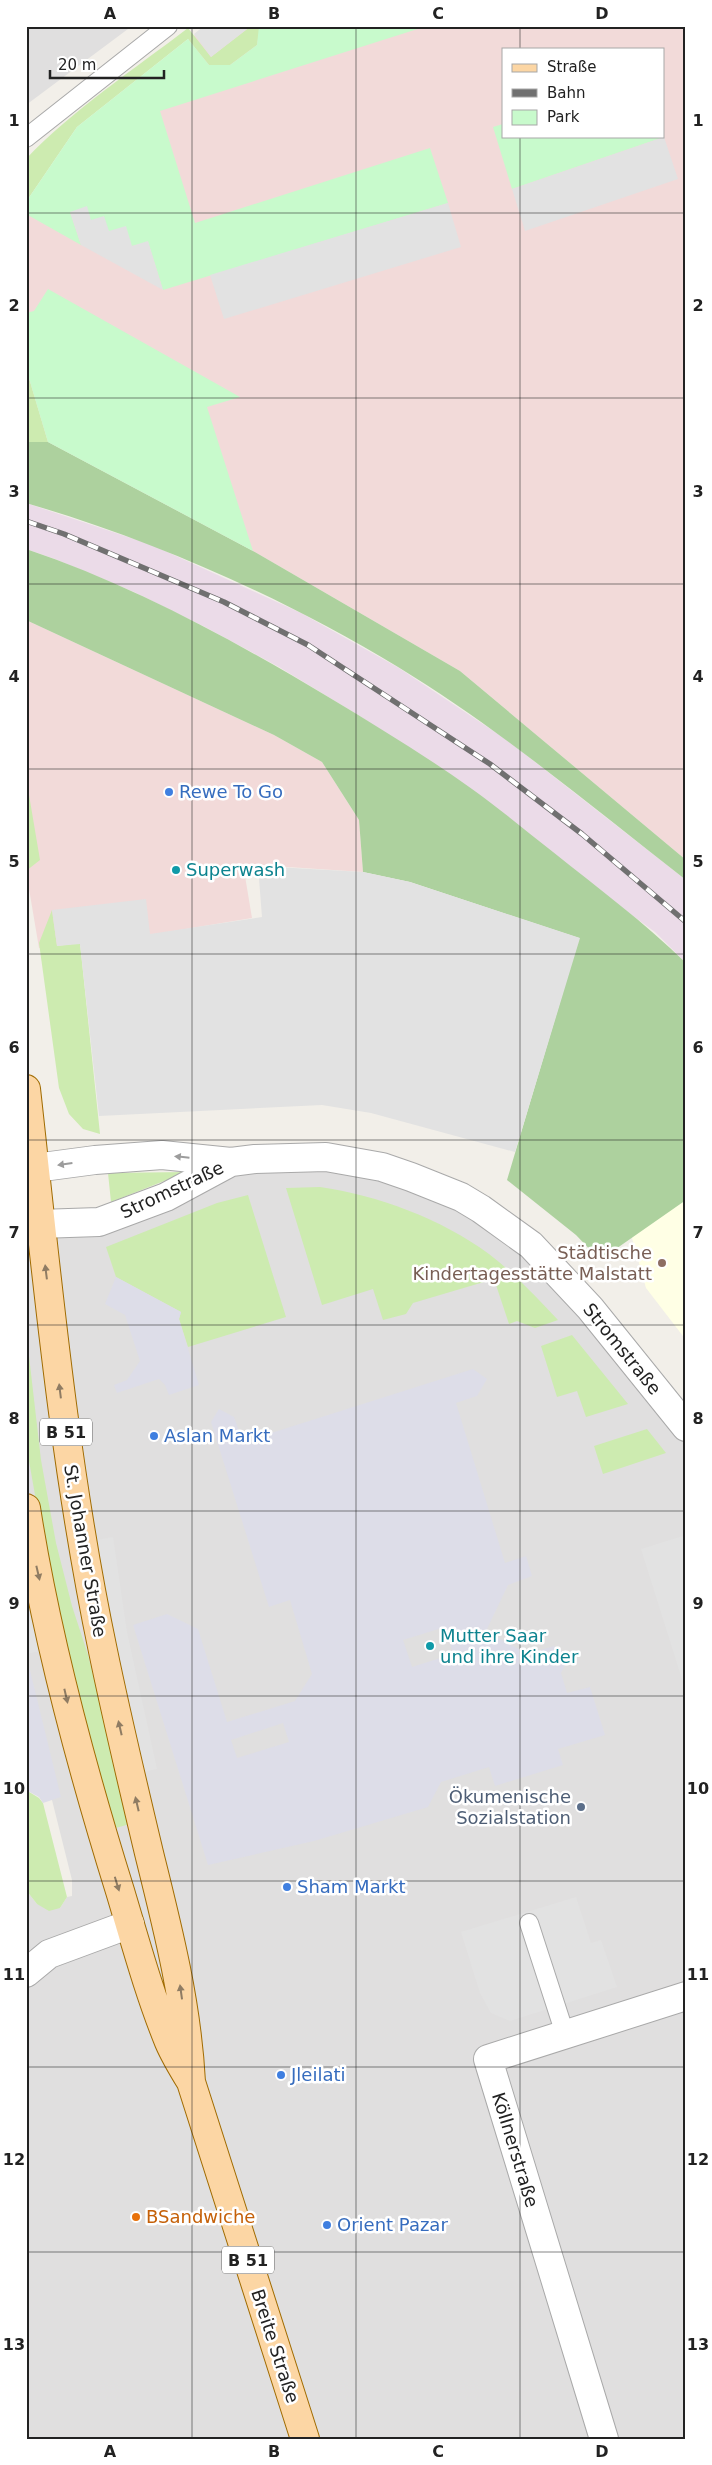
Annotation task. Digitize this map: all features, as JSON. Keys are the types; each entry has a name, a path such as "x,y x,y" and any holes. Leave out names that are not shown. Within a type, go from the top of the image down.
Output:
{"main road":[{"name":"St. Johanner Straße","path":"26,1089 33,1220 82,1543 103,1650 144,1832"},
{"name":"Breite Straße","path":"26,1508 32,1548 55,1648 80,1753 105,1843 169,2043 190,2082 305,2439"},
{"name":"Breite Straße","path":"144,1832 180,1982 189,2040 190,2082"},
{"path":"130,1924 164,1915"}],"street":[{"name":"Stromstraße","path":"31,1170 95,1160 162,1155 231,1162 255,1159 326,1157 382,1167 460,1197 481,1208 531,1245 572,1288 686,1427"},
{"name":"Stromstraße","path":"33,1220 105,1220 166,1197 231,1162"},
{"path":"26,1973 49,1954 130,1924"},
{"name":"Köllnerstraße","path":"604,2439 488,2059 686,1996"}],"lane":[{"path":"26,138 168,26"},
{"path":"529,1923 565,2034"}],"shaded area":[{"path":"26,26 132,26 26,105"},
{"path":"204,26 686,26 686,860 460,671 253,551 48,442 26,368 26,202"},
{"path":"204,26 251,26 211,57 194,34"},
{"path":"664,137 678,179 525,231 512,189"},
{"path":"448,203 461,247 224,319 210,275"},
{"path":"87,206 91,220 104,216 109,231 126,226 132,246 148,241 163,290 81,245 70,212"},
{"path":"26,503 152,545 301,613 399,668 507,740 686,880 686,963 655,932 363,718 279,667 205,627 134,592 26,549"},
{"path":"26,620 274,735 322,762 359,820 363,872 243,864 252,918 150,935 39,948 26,871"},
{"path":"258,866 363,872 410,882 580,938 515,1152 371,1113 322,1105 99,1116 80,944 57,946 52,910 146,899 150,934 262,917"},
{"name":"Städtische Kindertagesstätte Malstatt","path":"686,1152 686,1340 646,1288 632,1238"},
{"path":"326,1157 481,1209 686,1427 686,2439 26,2439 26,1890 37,1904 60,1908 67,1897 72,1896 72,1880 26,1696 26,1224 99,1222 231,1162"},
{"path":"116,1277 181,1312 179,1319 199,1385 169,1395 165,1385 159,1379 117,1393 114,1385 127,1380 140,1361 125,1315 105,1304"},
{"path":"473,1369 487,1379 477,1396 456,1403 505,1563 526,1556 532,1576 508,1585 486,1631 527,1654 554,1646 570,1656 561,1673 567,1693 590,1687 605,1735 558,1749 563,1765 495,1786 489,1767 441,1782 428,1807 314,1841 208,1865 133,1625 167,1614 198,1629 227,1722 295,1701 312,1674 290,1600 269,1607 211,1422 219,1409 234,1417 243,1442","holes":["445,1627 453,1654 412,1667 403,1640","283,1723 289,1742 237,1758 231,1740"]},
{"path":"26,1508 55,1648 26,1654"},
{"path":"686,1535 686,1692 641,1549"},
{"path":"113,1537 127,1632 157,1769 131,1775 82,1543"},
{"path":"26,1654 61,1797 43,1803 39,1797 26,1790"},
{"path":"576,1897 591,1943 601,1940 617,1987 510,2021 491,2013 480,1993 461,1932"}],"green space":[{"path":"251,26 260,27 257,45 230,65 209,65 188,39 77,127 26,202 26,159 63,124 104,90 188,28 211,57"},
{"path":"259,26 427,26 160,111 195,223 430,148 448,203 163,290 148,242 132,246 91,220 70,212 81,245 26,214 26,202 77,127 188,39 209,65 230,65 257,45"},
{"path":"502,124 502,138 661,138 512,189 493,127"},
{"path":"48,289 240,397 207,407 253,551 48,442 26,368 26,313 34,311"},
{"path":"26,368 48,442 26,442"},
{"path":"26,442 48,442 253,551 460,671 686,860 686,880 545,769 473,716 354,641 264,594 170,553 75,518 26,503"},
{"path":"26,549 105,579 182,615 257,655 402,742 503,812 637,919 686,963 686,1200 600,1260 576,1235 507,1180 579,938 410,882 363,872 359,820 322,762 274,735 26,620"},
{"path":"26,777 40,860 26,871"},
{"path":"52,910 57,946 80,943 100,1134 83,1129 69,1114 59,1088 39,943"},
{"path":"187,1172 111,1202 108,1173"},
{"path":"320,1187 386,1202 430,1220 471,1241 498,1261 558,1320 535,1328 517,1321 509,1324 494,1279 413,1303 406,1314 383,1320 373,1289 322,1305 286,1188"},
{"path":"248,1195 286,1317 188,1347 179,1319 181,1312 116,1277 106,1247 217,1203"},
{"path":"26,1330 41,1460 56,1543 72,1606 88,1655 130,1824 112,1829 90,1751 44,1546 29,1461 26,1435"},
{"path":"572,1335 628,1404 586,1417 577,1391 557,1397 541,1346"},
{"path":"647,1429 666,1453 603,1474 594,1446"},
{"path":"26,1790 39,1798 43,1803 67,1897 60,1908 49,1911 37,1904 26,1890"}],"railway":[{"path":"26,521 64,534 224,602 308,645 490,764 582,834 686,922"}],"place":[{"name":"Rewe To Go","path":"169,792"},
{"name":"Superwash","path":"176,870"},
{"name":"Städtische Kindertagesstätte Malstatt","path":"662,1263"},
{"name":"Aslan Markt","path":"154,1436"},
{"name":"Mutter Saar und ihre Kinder","path":"430,1646"},
{"name":"Ökumenische Sozialstation","path":"581,1807"},
{"name":"Sham Markt","path":"287,1887"},
{"name":"Jleilati","path":"281,2075"},
{"name":"BSandwiche","path":"136,2217"},
{"name":"Orient Pazar","path":"327,2225"}]}
